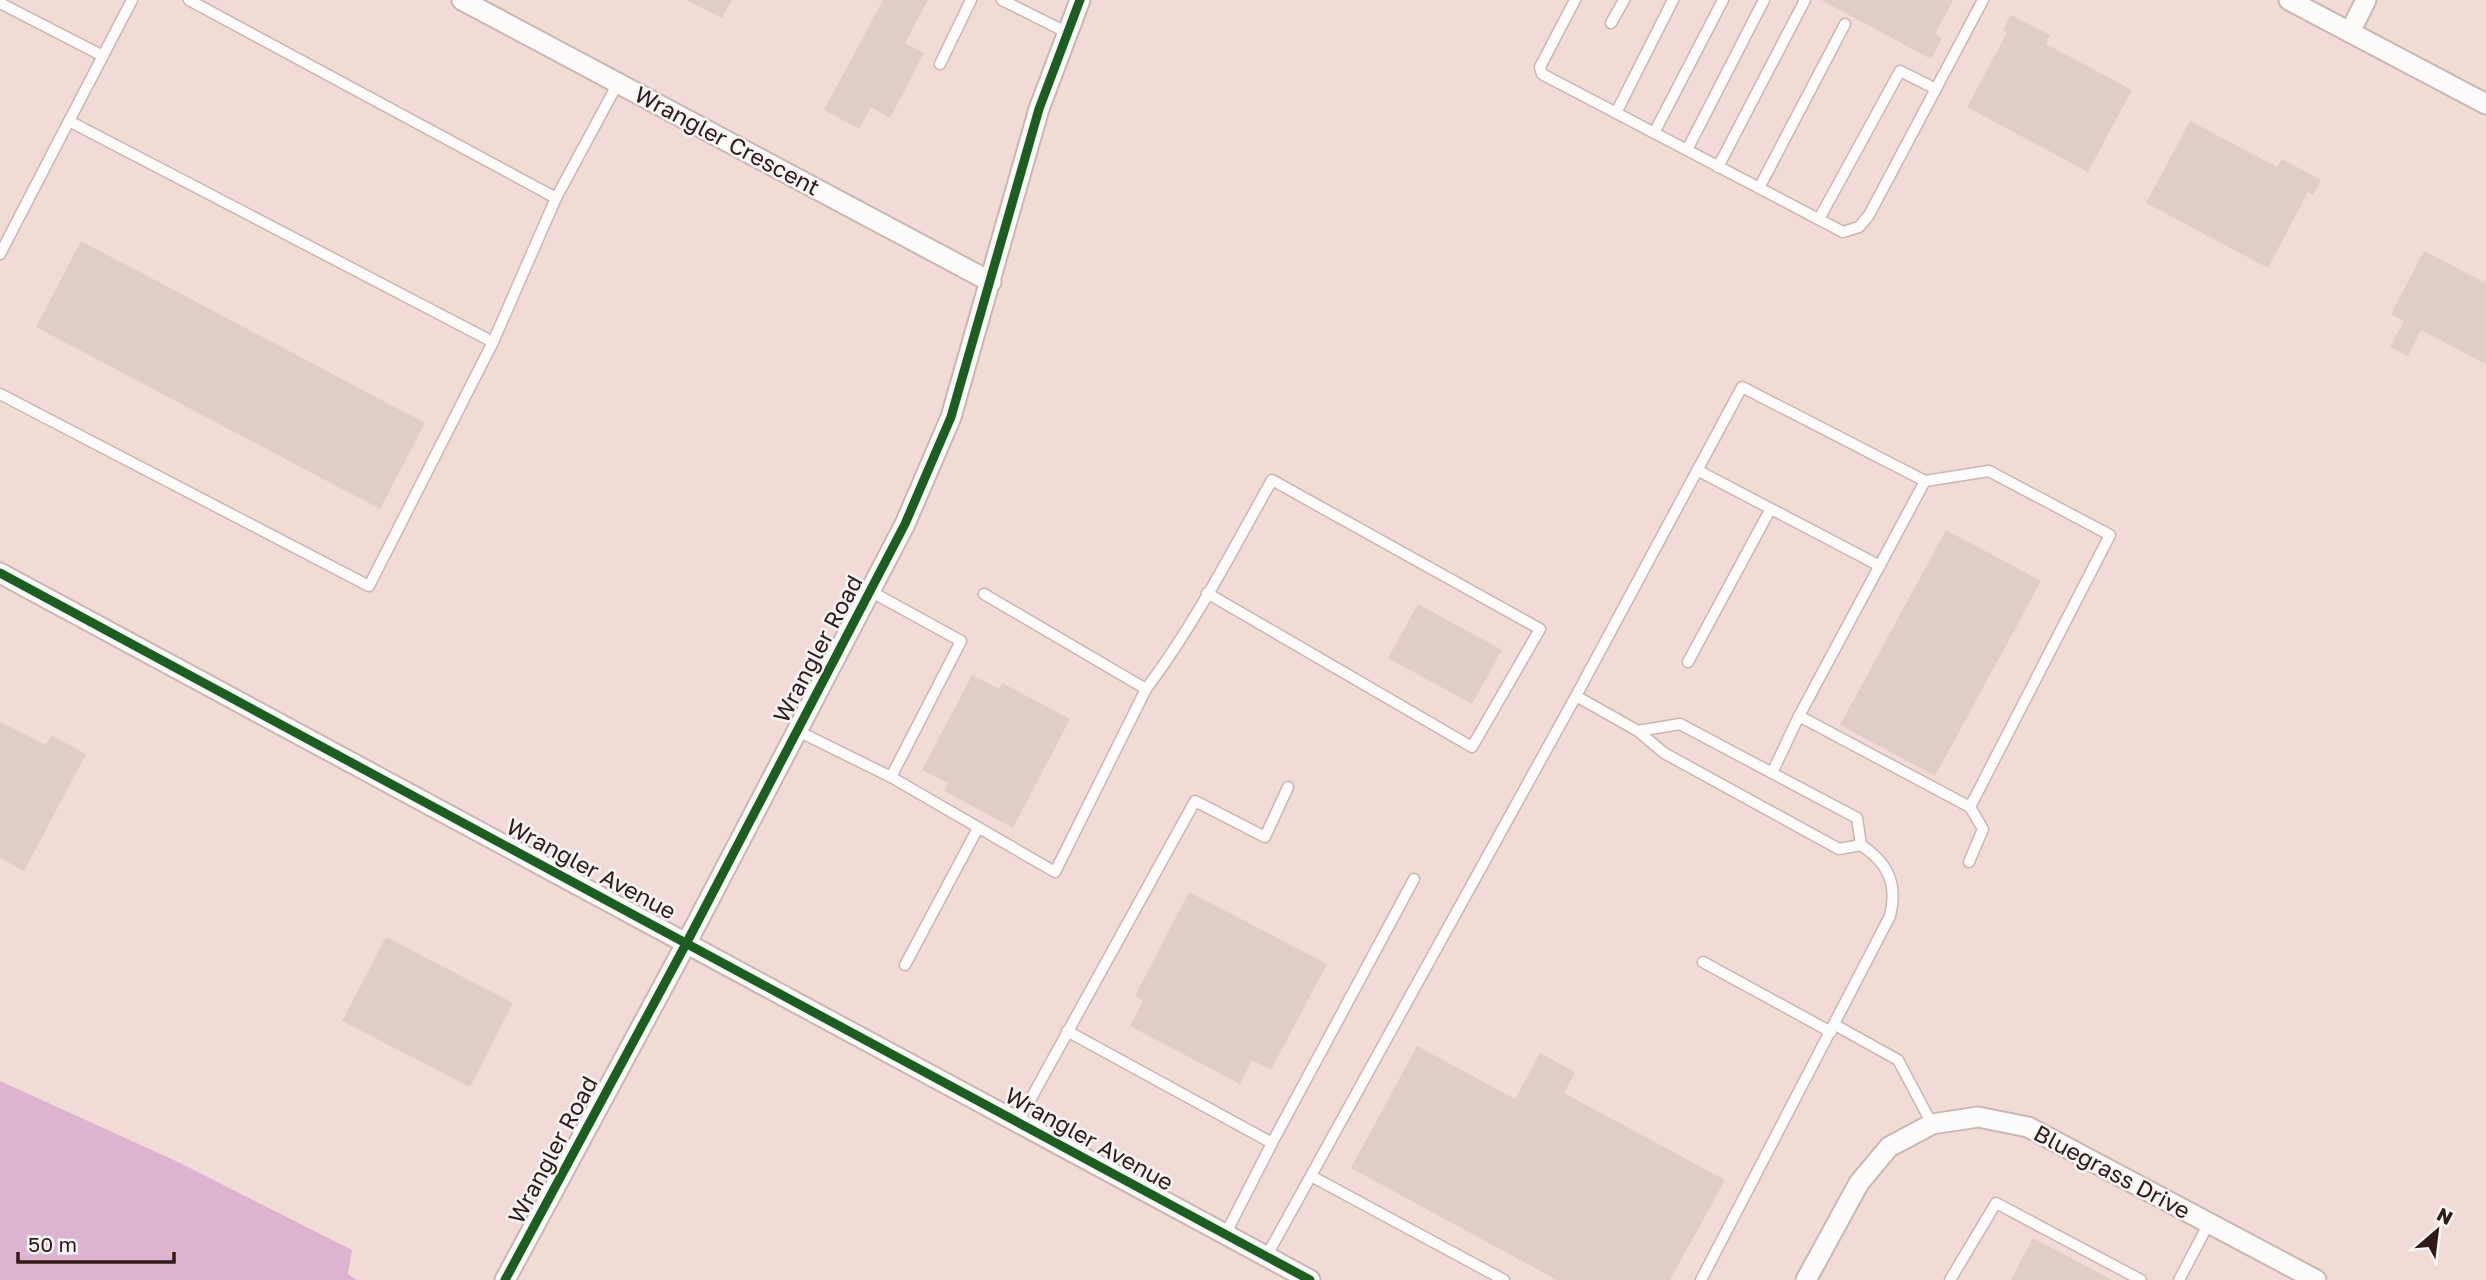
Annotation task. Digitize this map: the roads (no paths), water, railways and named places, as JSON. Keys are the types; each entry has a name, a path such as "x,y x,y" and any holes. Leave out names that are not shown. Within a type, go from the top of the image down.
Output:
{"street":[{"name":"Wrangler Crescent","path":"462,0 991,282"},
{"name":"Wrangler Road","path":"505,1280 687,942 905,524 951,417 1039,109 1080,0"},
{"path":"2289,0 2486,104"},
{"path":"2350,32 2366,0"},
{"name":"Wrangler Avenue","path":"0,573 1310,1280"},
{"name":"Bluegrass Drive","path":"1806,1280 1860,1183 1889,1147 1932,1124 1978,1116 2028,1127 2209,1223 2291,1274 2316,1280"}],"lane":[{"path":"0,254 132,0"},
{"path":"189,0 556,198"},
{"path":"940,65 971,0"},
{"path":"1002,0 1068,33"},
{"path":"1575,0 1540,67 1542,74 1843,232 1859,227 1869,215 1983,0"},
{"path":"1611,23 1624,0"},
{"path":"1616,113 1673,0"},
{"path":"1654,133 1723,0"},
{"path":"1687,150 1764,0"},
{"path":"1718,166 1805,0"},
{"path":"0,3 103,56"},
{"path":"1759,188 1845,24"},
{"path":"1819,219 1900,71 1936,89"},
{"path":"0,394 369,586 493,342 556,198 618,83"},
{"path":"69,121 493,342"},
{"path":"1266,1257 1313,1177 1742,387 1925,481 1989,471 2110,535 1970,807"},
{"path":"1697,470 1880,566"},
{"path":"797,731 891,777 1055,872 1146,689 1179,645 1208,593 1272,480 1540,629 1472,747 1208,593"},
{"path":"1772,773 1798,716 1925,481"},
{"path":"1688,662 1770,510"},
{"path":"870,591 961,642 891,777"},
{"path":"984,594 1146,689"},
{"path":"1576,696 1638,731 1664,753 1839,849 1861,845 1878,856 1886,866 1893,887 1892,906 1833,1028 1701,1280"},
{"path":"1798,716 1970,807 1983,829 1969,862"},
{"path":"1638,731 1680,724 1857,818 1861,845"},
{"path":"1018,1122 1195,802 1265,836 1289,788"},
{"path":"905,965 978,828"},
{"path":"1226,1235 1272,1143 1414,879"},
{"path":"1703,962 1898,1060 1932,1124"},
{"path":"1067,1031 1272,1143"},
{"path":"1313,1177 1504,1280"},
{"path":"1950,1280 1996,1202 2141,1280"},
{"path":"2179,1280 2209,1223"}]}
